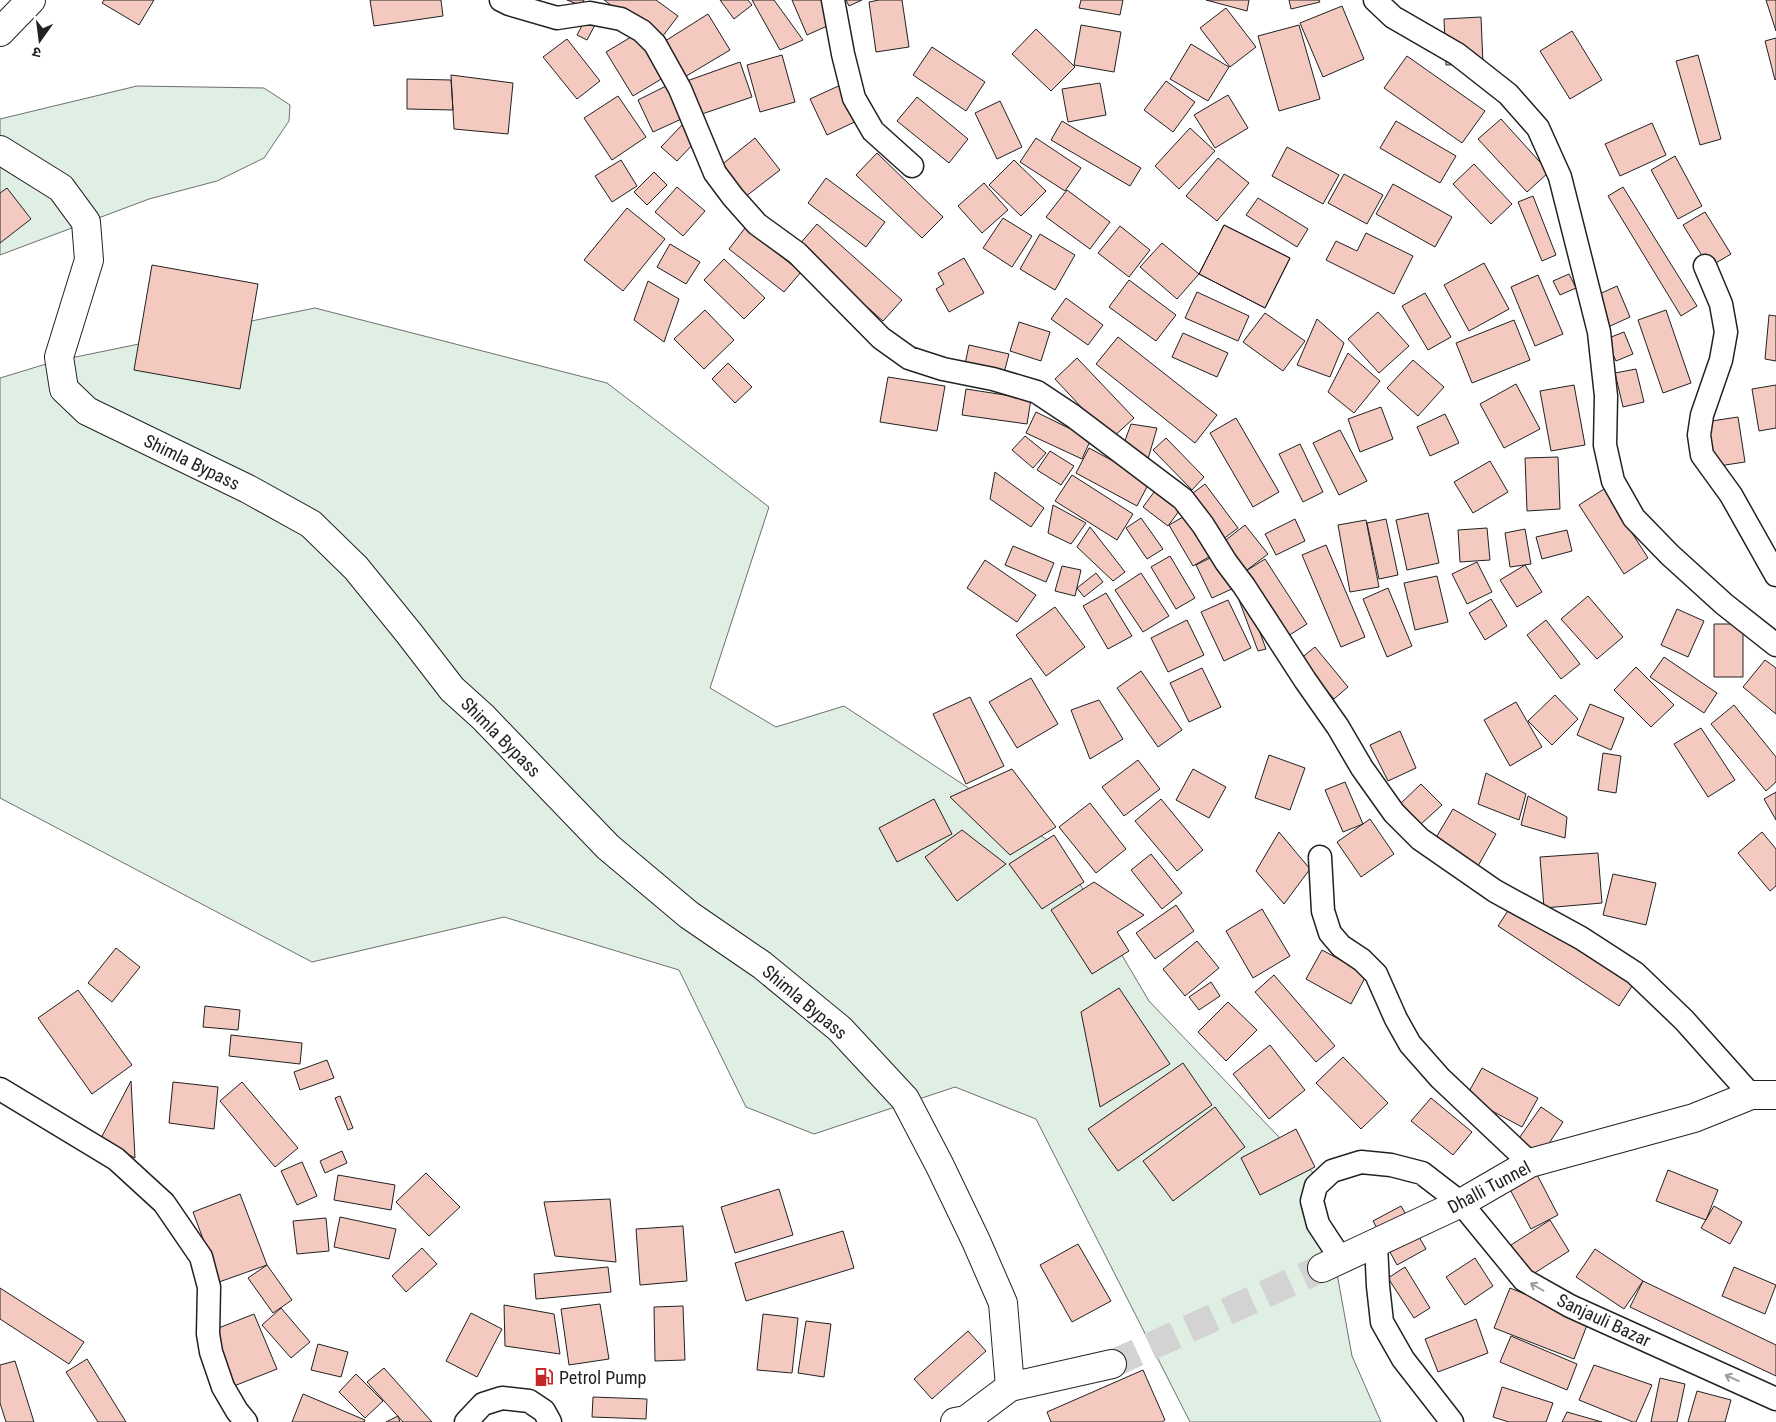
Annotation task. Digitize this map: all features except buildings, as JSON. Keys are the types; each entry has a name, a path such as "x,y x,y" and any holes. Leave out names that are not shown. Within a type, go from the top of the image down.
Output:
{"main road":[{"path":"0,32 31,0"},
{"name":"Shimla Bypass","path":"0,150 61,188 86,222 90,260 59,357 64,389 86,411 248,489 311,524 356,568 452,689 483,717 608,848 689,915 762,965 840,1029 905,1099 972,1232 1003,1303 1010,1387"},
{"name":"Dhalli Tunnel","path":"1331,1264 1461,1203 1530,1163 1694,1118 1763,1095"},
{"path":"955,1422 966,1420 1010,1387 1112,1364"}],"street":[{"path":"501,0 557,18 590,13 621,20 642,31 654,44 680,89 715,173 757,224 797,253 882,338 909,358 926,364 993,379 1037,392 1073,416 1183,499 1244,586 1338,728 1362,768 1394,813 1420,839 1495,891 1581,938 1635,973 1763,1095"},
{"path":"833,0 843,54 854,98 873,131 912,166"},
{"path":"1375,0 1393,17 1457,54 1501,88 1538,128 1560,178 1599,332 1606,396 1605,445 1613,481 1634,518 1670,555 1724,604 1776,645"},
{"path":"1705,266 1721,304 1726,332 1721,360 1702,415 1699,435 1702,455 1731,495 1776,575"},
{"path":"1320,857 1323,911 1330,933 1341,946 1362,960 1376,974 1396,1019 1410,1044 1440,1078 1530,1163"},
{"path":"0,1089 116,1159 164,1204 201,1257 209,1287 208,1334 211,1352 223,1387 236,1411 246,1422"},
{"name":"Sanjauli Bazar","path":"1331,1264 1312,1201 1316,1186 1332,1170 1361,1162 1391,1165 1422,1173 1461,1203 1524,1280 1570,1306 1776,1399"},
{"path":"1376,1244 1382,1322 1403,1359 1452,1422"},
{"path":"466,1422 483,1404 502,1398 529,1401 544,1411 550,1422"}],"green space":[{"path":"137,86 264,88 290,105 289,121 264,158 217,181 149,199 0,255 0,119"},
{"path":"315,308 607,383 769,507 710,688 776,727 844,706 1058,847 1149,1001 1320,1180 1352,1356 1381,1422 1190,1422 1036,1119 955,1087 814,1134 746,1107 679,970 504,917 312,962 0,798 0,378 56,361"}],"tunnel":[{"path":"1112,1364 1322,1268"}],"place":[{"name":"Petrol Pump","path":"544,1377"}]}
